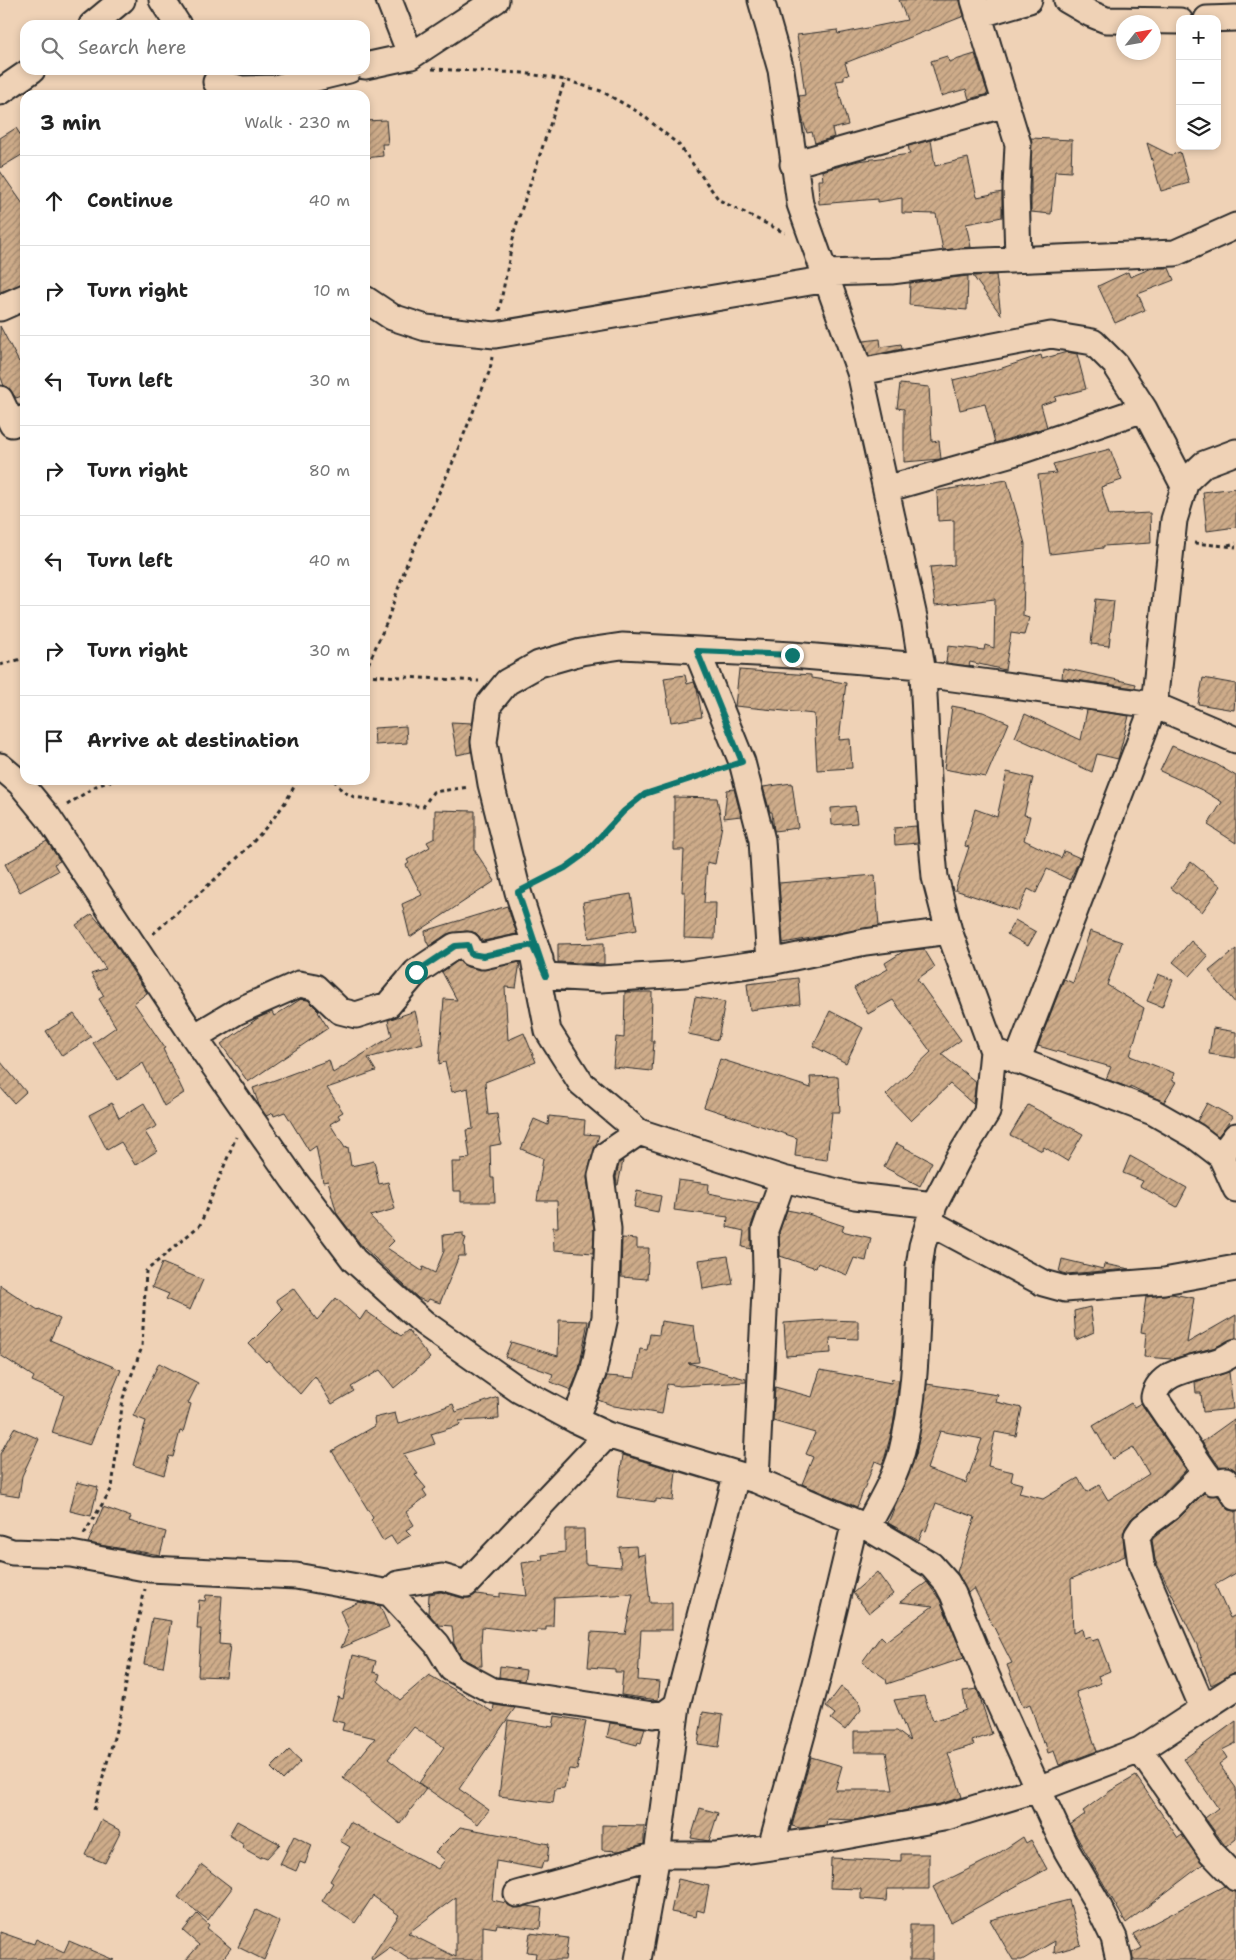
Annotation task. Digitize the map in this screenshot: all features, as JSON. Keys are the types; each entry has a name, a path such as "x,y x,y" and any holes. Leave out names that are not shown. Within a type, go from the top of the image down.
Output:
{"street":[{"path":"98,20 122,0"},
{"path":"162,0 175,20"},
{"path":"389,0 411,56"},
{"path":"370,65 411,56 496,0"},
{"path":"761,0 781,70 800,204 813,246 827,276 860,372 914,617 922,670 935,877 949,931 994,1051 987,1112 957,1160 931,1214 919,1267 913,1394 904,1442 890,1484 861,1525 771,1847"},
{"path":"1018,260 1016,188 1018,144 976,8 1029,0"},
{"path":"1072,1 1090,14 1106,20 1176,21"},
{"path":"1221,19 1236,18"},
{"path":"0,92 25,75"},
{"path":"217,82 242,89 275,88 328,75"},
{"path":"793,164 1006,104"},
{"path":"370,302 392,317 426,328 495,336 827,276 891,271 962,262 1174,253 1236,226"},
{"path":"0,308 20,299"},
{"path":"860,372 1051,335 1093,342 1116,364 1144,409 1184,486"},
{"path":"0,398 12,424 20,420"},
{"path":"886,489 1023,450 1144,409"},
{"path":"1017,1061 1154,705 1174,520 1186,480 1204,464 1236,452"},
{"path":"546,976 518,892 484,742 489,704 507,682 539,664 581,652 622,646 792,655 922,670 1154,705 1236,740"},
{"path":"697,651 742,762 762,840 770,962"},
{"path":"0,766 20,783"},
{"path":"22,785 48,817 194,1036 293,1179 354,1260 424,1323 518,1390 575,1420 607,1434 746,1478 861,1525 931,1566 947,1583 1067,1851 1095,1899 1114,1938 1119,1960"},
{"path":"546,976 600,979 685,974 770,962 866,942 949,931"},
{"path":"194,1036 236,1012 299,984 315,987 340,1011 356,1016 388,1005 416,972 455,946 468,945 471,954 483,956 532,945"},
{"path":"532,945 546,976"},
{"path":"532,945 548,1031 581,1083 639,1132 783,1179 931,1214 1043,1283 1065,1289 1164,1281 1236,1268"},
{"path":"994,1051 1153,1112 1195,1136 1221,1156 1236,1189"},
{"path":"575,1420 593,1373 606,1317 608,1229 601,1176 607,1154 639,1132"},
{"path":"1221,1156 1236,1136"},
{"path":"638,1960 656,1855 677,1705 746,1478 766,1288 765,1230 783,1179"},
{"path":"1236,1352 1220,1360 1181,1372 1163,1380 1155,1388 1154,1397 1204,1472 1214,1482 1225,1480 1236,1497"},
{"path":"390,1593 398,1584 442,1577 466,1584 607,1434"},
{"path":"1203,1708 1141,1564 1137,1536 1143,1527 1169,1508 1204,1472"},
{"path":"0,1548 12,1552 72,1554 150,1569 296,1576 390,1593 436,1644 452,1669 491,1690 653,1715 666,1712 677,1705"},
{"path":"517,1894 656,1855 715,1855 834,1838 943,1818 1038,1789 1140,1750 1236,1687"},
{"path":"1140,1750 1211,1852 1236,1878"}],"path":[{"path":"411,56 435,70 523,73 565,80 601,91 640,113 679,145 719,200 813,246"},
{"path":"370,661 386,624 407,563 452,464 490,370 515,229 565,80"},
{"path":"1172,542 1236,547"},
{"path":"1225,546 1236,543"},
{"path":"0,665 20,659"},
{"path":"370,673 507,682"},
{"path":"518,892 565,868 583,855 624,811 645,794 742,762"},
{"path":"338,785 342,791 354,797 423,808 433,792 492,784"},
{"path":"48,817 99,785"},
{"path":"136,950 216,878 266,826 292,792 295,785"},
{"path":"72,1554 112,1488 123,1398 142,1347 146,1271 200,1225 246,1111"},
{"path":"94,1810 121,1712 135,1634 150,1569"}],"building":[{"path":"899,0 960,0 964,16 845,63 849,75 844,76 844,80 836,81 848,125 832,129 834,137 815,143 812,132 807,133 802,117 799,96 805,95 797,35 837,30 838,34 907,20"},
{"path":"975,54 988,94 969,99 966,89 941,96 931,61 947,56 949,62"},
{"path":"386,120 388,144 382,144 383,156 370,157 370,121"},
{"path":"16,128 20,134 20,156 0,168 0,138"},
{"path":"1031,138 1072,140 1071,172 1055,171 1051,214 1031,212"},
{"path":"931,140 935,166 968,158 977,197 1002,192 1002,217 966,224 971,247 943,250 936,214 902,213 902,198 878,202 878,199 819,204 818,180 823,180 822,171 858,161 910,154 908,146"},
{"path":"1147,143 1171,155 1180,152 1189,183 1161,191"},
{"path":"0,171 20,200 20,285 0,292"},
{"path":"1152,268 1169,268 1174,280 1138,294 1145,310 1115,323 1098,286 1128,272 1130,277"},
{"path":"996,275 1001,315 973,276"},
{"path":"968,276 967,310 909,305 910,283"},
{"path":"0,326 20,362 20,397 16,398 8,387 4,386 0,375"},
{"path":"880,339 881,347 901,344 902,349 869,356 864,341"},
{"path":"1067,352 1077,354 1086,389 1055,397 1056,400 1041,405 1047,427 995,443 985,404 960,410 953,380 999,369 1041,355 1042,359"},
{"path":"900,384 929,387 932,442 939,441 941,459 904,462 904,409 897,408"},
{"path":"1110,449 1122,480 1101,487 1109,515 1150,513 1151,543 1103,546 1103,548 1050,554 1038,475 1056,473 1053,464"},
{"path":"1007,480 1025,544 1023,616 1029,618 1024,635 1011,633 1005,670 970,662 969,666 946,663 948,646 984,650 985,645 994,648 995,599 935,606 930,567 954,565 954,520 938,521 937,491"},
{"path":"1236,488 1236,527 1207,531 1203,492"},
{"path":"1096,599 1114,601 1109,646 1091,644"},
{"path":"1063,668 1136,684 1135,688 1062,678"},
{"path":"739,670 811,675 811,678 846,683 839,740 850,739 852,768 817,770 814,714 735,706"},
{"path":"685,675 687,684 694,682 697,689 702,717 671,722 664,678"},
{"path":"1203,678 1236,684 1234,710 1198,704"},
{"path":"952,706 983,712 1009,723 986,777 944,769"},
{"path":"1087,710 1129,716 1118,759 1097,754 1092,772 1015,737 1025,714 1081,740"},
{"path":"451,722 472,723 471,752 457,755"},
{"path":"406,726 407,743 375,745 374,728"},
{"path":"1172,746 1216,764 1236,776 1236,843 1208,825 1222,802 1202,790 1160,771"},
{"path":"1007,772 1033,778 1024,815 1030,816 1024,840 1061,858 1064,851 1080,858 1070,880 1047,869 1036,893 1028,889 1018,911 955,890 969,847 965,846 975,809 997,817"},
{"path":"792,783 798,828 774,831 772,812 770,812 763,787"},
{"path":"734,789 741,816 724,818 727,790"},
{"path":"674,797 717,798 722,825 715,864 707,862 704,903 716,903 715,939 684,938 685,892 682,892 684,850 674,850"},
{"path":"855,806 857,823 832,825 831,808"},
{"path":"435,810 475,811 475,851 495,881 410,937 402,904 422,895 406,865 409,863 407,860 430,847 427,842 435,838"},
{"path":"916,826 918,843 895,845 894,828"},
{"path":"47,841 60,861 54,864 58,871 20,892 5,864"},
{"path":"1191,862 1221,886 1202,912 1171,888"},
{"path":"875,875 879,926 783,943 779,883"},
{"path":"631,894 637,930 589,938 583,902"},
{"path":"507,906 517,934 483,941 476,933 467,931 447,934 429,946 426,940 425,931"},
{"path":"92,914 108,933 147,993 134,1003 165,1048 163,1049 184,1093 164,1106 143,1063 118,1080 93,1043 116,1027 99,999 104,996 91,974 106,969 76,925"},
{"path":"1015,920 1036,932 1028,946 1007,934"},
{"path":"1090,931 1122,942 1107,985 1144,1008 1130,1056 1174,1073 1172,1080 1176,1082 1164,1102 1130,1086 1130,1088 1106,1079 1111,1067 1038,1046 1064,979 1073,983"},
{"path":"1191,941 1208,956 1190,976 1173,962"},
{"path":"604,943 604,964 558,962 558,944"},
{"path":"924,949 935,967 917,979 961,1040 941,1054 976,1082 973,1104 950,1084 911,1121 886,1095 931,1052 893,1000 868,1014 854,988 888,969 885,963 904,951"},
{"path":"1236,949 1236,1004 1209,971"},
{"path":"459,960 467,967 480,970 520,962 516,988 505,987 508,1040 524,1033 536,1062 485,1082 488,1115 497,1114 501,1144 490,1146 491,1178 494,1178 495,1202 461,1202 461,1191 453,1191 452,1162 461,1162 461,1159 470,1158 466,1130 473,1129 468,1088 452,1092 445,1062 439,1064 444,999 457,1000 442,972"},
{"path":"1158,974 1173,980 1162,1007 1147,1001"},
{"path":"798,978 800,1004 750,1010 747,984"},
{"path":"625,992 652,992 651,1041 654,1041 652,1071 613,1067 616,1037 624,1038"},
{"path":"695,997 725,1002 718,1040 688,1034"},
{"path":"301,999 308,1000 319,1011 328,1028 248,1082 221,1044 258,1018 272,1012 274,1016"},
{"path":"415,1011 423,1043 368,1058 376,1071 327,1088 343,1112 338,1115 340,1118 330,1124 345,1148 348,1147 351,1166 374,1161 379,1184 388,1182 395,1209 370,1216 394,1241 387,1248 422,1271 423,1267 435,1273 444,1251 443,1235 463,1233 463,1237 466,1238 464,1244 465,1256 459,1256 440,1303 429,1299 427,1302 418,1298 362,1246 337,1214 328,1181 323,1182 316,1146 309,1151 285,1112 274,1116 273,1113 266,1116 259,1105 253,1088 329,1060 333,1073 392,1036 388,1020"},
{"path":"830,1011 863,1028 846,1063 813,1046"},
{"path":"74,1014 91,1037 62,1056 46,1031"},
{"path":"1213,1028 1236,1032 1236,1058 1209,1054"},
{"path":"720,1059 811,1088 810,1077 838,1076 840,1112 832,1112 827,1160 795,1156 797,1138 704,1107"},
{"path":"0,1061 26,1092 14,1103 0,1087"},
{"path":"112,1103 119,1118 144,1103 157,1126 145,1132 157,1151 135,1165 121,1142 107,1150 89,1115"},
{"path":"1207,1103 1233,1117 1218,1136 1197,1121"},
{"path":"1028,1105 1083,1134 1067,1161 1044,1147 1042,1151 1010,1135"},
{"path":"549,1116 585,1120 584,1134 599,1135 587,1178 594,1230 593,1253 554,1250 553,1227 558,1227 557,1201 537,1201 543,1158 521,1149 534,1119 548,1125"},
{"path":"896,1143 932,1162 920,1186 884,1167"},
{"path":"1130,1156 1187,1188 1177,1207 1140,1186 1143,1181 1123,1173"},
{"path":"623,1161 617,1185 616,1177 619,1163"},
{"path":"678,1180 709,1184 708,1193 759,1203 751,1226 751,1249 742,1247 744,1231 727,1227 728,1217 674,1210"},
{"path":"637,1191 661,1196 658,1212 634,1207"},
{"path":"787,1210 808,1214 844,1226 842,1231 871,1238 866,1261 854,1258 847,1275 818,1263 816,1268 780,1256 779,1232"},
{"path":"622,1238 637,1239 637,1248 649,1248 647,1279 621,1277"},
{"path":"728,1256 733,1284 703,1289 699,1260"},
{"path":"1062,1259 1103,1269 1104,1264 1130,1269 1066,1274 1059,1272"},
{"path":"162,1263 203,1280 190,1310 166,1299 169,1294 152,1287"},
{"path":"0,1285 38,1310 60,1319 50,1340 121,1370 90,1445 52,1433 64,1395 32,1381 34,1377 0,1355"},
{"path":"293,1288 317,1320 336,1298 360,1320 366,1311 401,1336 408,1330 430,1358 394,1388 380,1370 351,1387 354,1391 332,1404 315,1376 300,1394 268,1360 266,1362 249,1344 283,1310 276,1300"},
{"path":"1172,1294 1194,1298 1187,1343 1236,1315 1236,1338 1216,1347 1172,1359 1144,1357 1146,1333 1141,1332 1146,1297"},
{"path":"1090,1307 1094,1332 1076,1340 1074,1311"},
{"path":"559,1320 588,1321 579,1369 571,1390 551,1382 553,1374 505,1357 511,1342 558,1356"},
{"path":"827,1320 858,1321 858,1339 830,1338 831,1353 786,1356 784,1323"},
{"path":"661,1321 694,1326 699,1362 688,1363 746,1379 746,1382 680,1386 667,1384 662,1414 614,1406 598,1400 607,1376 635,1378 640,1349 647,1350 650,1334 659,1335"},
{"path":"159,1363 198,1383 188,1403 191,1404 183,1432 180,1431 173,1457 169,1456 164,1475 133,1465 146,1421 133,1416"},
{"path":"820,1370 891,1383 892,1379 899,1380 893,1426 885,1457 882,1464 875,1461 857,1507 802,1484 813,1457 806,1454 815,1433 773,1421 775,1387 812,1397"},
{"path":"1229,1372 1233,1409 1203,1412 1201,1393 1196,1393 1195,1382"},
{"path":"927,1384 998,1395 996,1402 1022,1408 1016,1436 995,1432 988,1466 1013,1472 1011,1481 1022,1484 1019,1493 1043,1499 1078,1478 1087,1492 1099,1485 1108,1500 1149,1474 1133,1447 1112,1459 1093,1426 1131,1403 1134,1407 1141,1403 1186,1470 1160,1497 1131,1519 1125,1528 1123,1537 1125,1556 1071,1579 1073,1633 1082,1629 1084,1638 1090,1636 1092,1641 1098,1639 1110,1671 1098,1676 1101,1683 1076,1692 1097,1751 1059,1765 1054,1751 1048,1753 1045,1742 1043,1743 1030,1704 1023,1707 1007,1665 1012,1663 974,1588 968,1593 957,1572 975,1517 936,1503 926,1531 923,1530 919,1540 888,1523 916,1455","holes":["940,1431 982,1439 966,1483 927,1469"]},
{"path":"498,1397 499,1419 459,1421 460,1425 431,1434 435,1444 403,1454 418,1474 415,1475 426,1488 423,1490 427,1496 406,1512 414,1525 406,1530 411,1535 396,1544 391,1536 383,1541 371,1520 373,1518 332,1451 375,1426 374,1418 395,1413 398,1424 453,1404 456,1412"},
{"path":"1234,1419 1236,1471 1230,1467 1219,1466 1202,1442"},
{"path":"14,1428 39,1439 22,1476 19,1497 0,1494 0,1454"},
{"path":"623,1455 676,1471 673,1501 656,1499 656,1502 617,1497"},
{"path":"77,1482 98,1487 91,1516 70,1511"},
{"path":"1204,1493 1218,1496 1229,1510 1236,1511 1236,1573 1215,1585 1230,1618 1236,1615 1236,1673 1211,1685 1197,1645 1155,1560 1152,1539 1179,1518"},
{"path":"103,1507 131,1517 129,1521 166,1532 160,1555 88,1543"},
{"path":"565,1529 584,1529 585,1564 621,1567 619,1547 636,1546 637,1556 645,1554 650,1603 672,1603 672,1630 641,1630 638,1680 660,1682 658,1700 621,1695 623,1672 615,1672 615,1669 588,1667 591,1632 625,1634 633,1594 554,1598 553,1626 546,1626 546,1630 537,1630 537,1633 482,1627 482,1666 477,1666 462,1658 454,1644 452,1626 439,1625 428,1613 429,1594 441,1592 462,1598 470,1598 476,1594 500,1597 500,1593 527,1596 522,1563 543,1560 542,1555 565,1552"},
{"path":"877,1572 893,1594 869,1613 853,1593"},
{"path":"927,1582 940,1600 964,1658 887,1684 886,1679 862,1662 881,1636 886,1641 933,1606 900,1602"},
{"path":"206,1595 222,1596 219,1644 230,1645 226,1677 198,1676 201,1629 197,1629 199,1600 205,1601"},
{"path":"359,1602 380,1606 389,1627 341,1648 349,1630 340,1611"},
{"path":"152,1618 171,1621 163,1667 144,1664"},
{"path":"353,1655 376,1661 373,1672 380,1674 378,1681 400,1700 429,1675 493,1712 494,1705 515,1708 459,1789 489,1810 478,1824 419,1783 444,1747 414,1727 388,1759 426,1789 400,1824 343,1778 375,1738 342,1730 344,1723 332,1720 338,1697 343,1699"},
{"path":"500,1666 526,1670 524,1681 499,1677"},
{"path":"841,1687 859,1701 861,1710 845,1730 831,1719 835,1714 826,1707"},
{"path":"977,1689 992,1734 972,1741 974,1745 948,1753 962,1797 940,1804 855,1820 827,1819 826,1825 800,1828 792,1826 811,1757 842,1766 835,1790 893,1790 886,1752 854,1752 854,1731 897,1731 910,1741 894,1700 924,1696 933,1721 966,1710 963,1691"},
{"path":"703,1712 723,1715 719,1747 698,1744"},
{"path":"555,1716 586,1721 577,1770 569,1769 564,1788 555,1789 553,1803 499,1796 508,1720 553,1727"},
{"path":"1236,1721 1236,1743 1222,1750 1227,1758 1219,1764 1236,1788 1236,1839 1226,1847 1205,1818 1218,1808 1184,1759"},
{"path":"610,1723 645,1728 641,1743 638,1742 637,1745 607,1737"},
{"path":"289,1750 301,1761 283,1780 271,1768"},
{"path":"1136,1776 1178,1838 1182,1835 1203,1864 1126,1923 1070,1825 1085,1814 1083,1811 1110,1791"},
{"path":"700,1808 718,1813 709,1841 691,1838"},
{"path":"101,1820 121,1831 105,1863 85,1855"},
{"path":"237,1821 280,1844 267,1858 262,1856 261,1858 243,1848 244,1845 229,1835"},
{"path":"350,1822 438,1869 445,1860 435,1852 460,1827 549,1844 547,1862 543,1862 541,1869 496,1861 492,1900 506,1903 514,1908 527,1906 542,1908 540,1929 497,1924 496,1928 483,1926 483,1960 410,1960 390,1947 372,1960 371,1958 399,1915 373,1896 355,1923 322,1901 333,1883 330,1881 350,1847 340,1841","holes":["456,1897 456,1957 408,1933"]},
{"path":"602,1825 644,1826 644,1844 619,1851 602,1850"},
{"path":"294,1836 312,1845 305,1864 300,1862 296,1871 280,1864"},
{"path":"1023,1837 1026,1843 1031,1840 1047,1869 951,1922 933,1887 993,1857"},
{"path":"901,1854 929,1854 929,1889 887,1889 886,1901 861,1899 861,1889 830,1888 831,1858 901,1861"},
{"path":"202,1865 232,1888 208,1920 178,1897"},
{"path":"678,1879 709,1886 704,1912 697,1910 696,1917 671,1912"},
{"path":"1224,1886 1236,1892 1236,1960 1133,1960 1132,1953 1142,1948 1133,1934"},
{"path":"1069,1900 1081,1945 1054,1953 1055,1941 1022,1960 1013,1960 990,1920"},
{"path":"256,1910 280,1922 264,1960 238,1947"},
{"path":"197,1914 209,1925 207,1928 231,1948 222,1960 186,1960 199,1945 183,1931"},
{"path":"910,1925 932,1925 932,1960 910,1960"},
{"path":"0,1932 34,1944 36,1939 64,1952 69,1941 114,1960 0,1960"},
{"path":"530,1933 568,1938 565,1960 535,1960 536,1953 527,1952"}],"route":[{"path":"416,972 455,946 468,945 471,954 476,953 483,956 532,945 546,976 518,892 565,868 583,855 624,811 645,794 742,762 697,651 792,655"}]}
